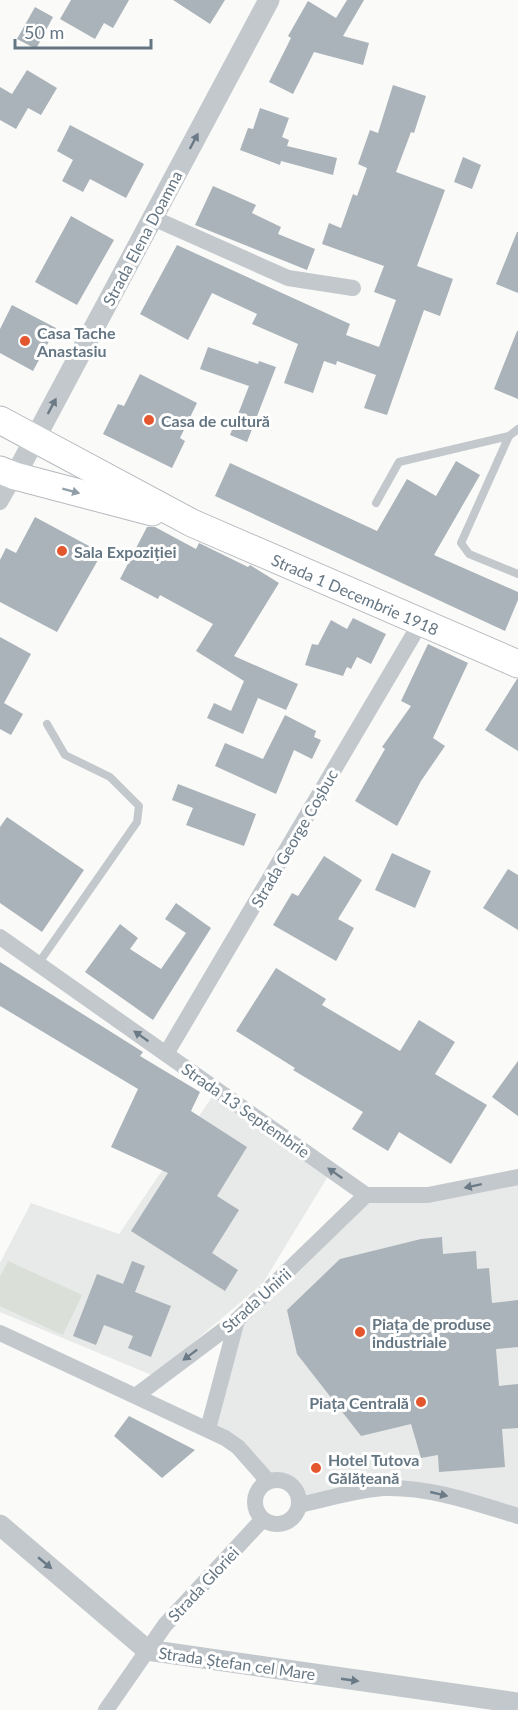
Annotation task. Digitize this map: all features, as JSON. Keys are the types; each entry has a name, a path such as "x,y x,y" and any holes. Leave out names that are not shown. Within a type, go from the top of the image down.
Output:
{"main road":[{"name":"Strada 1 Decembrie 1918","path":"0,420 192,523 518,664"},
{"name":"Strada 1 Decembrie 1918","path":"7,473 192,523"}],"street":[{"name":"Strada Elena Doamna","path":"7,473 35,437 269,0"},
{"path":"153,218 288,278 353,288"},
{"path":"0,502 7,473"},
{"name":"Strada George Coșbuc","path":"166,1054 421,622"},
{"name":"Strada 13 Septembrie","path":"0,937 366,1195"},
{"path":"366,1195 428,1195 518,1177"},
{"name":"Strada Unirii","path":"137,1395 237,1320 366,1195"},
{"path":"208,1429 237,1320"},
{"path":"0,1333 208,1429 237,1447 268,1481"},
{"path":"268,1481 288,1482 297,1492 299,1505 297,1512 285,1522 270,1523 263,1520 255,1507 255,1499 262,1486 268,1481"},
{"path":"299,1505 364,1491 405,1488 459,1499 518,1516"},
{"name":"Strada Gloriei","path":"106,1710 147,1650 183,1604 263,1520"},
{"name":"Strada Ștefan cel Mare","path":"0,1525 147,1650 518,1703"}],"lane":[{"path":"376,503 399,462 509,436 518,429"},
{"path":"509,436 461,543 469,554 518,574"},
{"path":"38,964 137,822 140,806 110,777 65,755 47,724"}],"shaded area":[{"path":"214,1094 330,1173 263,1283 154,1376 0,1312 0,1263 31,1203 119,1234"},
{"name":"Piața Centrală","path":"518,1177 518,1516 430,1492 299,1498 288,1482 275,1480 208,1429 237,1320 366,1195"},
{"path":"8,1261 82,1295 63,1335 0,1306 0,1277"}],"building":[{"path":"71,0 129,0 113,28 104,23 95,39 60,19"},
{"path":"173,0 225,0 210,24"},
{"path":"347,0 364,0 343,36 369,43 363,65 314,52 293,94 269,82 291,38 288,36 308,1 336,18"},
{"path":"35,7 53,17 36,49 17,39"},
{"path":"27,70 57,88 41,115 28,108 16,129 0,120 0,87 12,94"},
{"path":"393,85 426,96 414,133 411,132 396,172 445,190 417,266 453,279 440,316 424,310 387,415 364,408 376,375 337,361 336,365 324,361 313,393 284,383 298,344 252,324 257,314 212,293 188,340 140,314 177,245 350,324 346,335 379,347 396,300 374,292 384,266 322,244 329,223 341,228 353,194 357,196 367,168 358,164 370,130 378,133"},
{"path":"260,108 289,118 282,137 289,140 287,146 337,158 333,175 281,161 280,165 240,150 248,128 253,129"},
{"path":"70,125 144,164 126,198 90,179 83,192 62,181 73,160 57,151"},
{"path":"463,157 481,165 472,189 454,182"},
{"path":"213,186 256,205 252,213 281,227 278,234 315,249 307,270 195,225"},
{"path":"71,216 114,240 77,305 35,282"},
{"path":"518,232 518,293 496,284"},
{"name":"Casa Tache Anastasiu","path":"12,305 56,328 33,371 0,353 0,329"},
{"path":"518,331 518,399 494,389"},
{"path":"208,347 258,364 259,361 276,367 247,442 230,435 249,386 200,369"},
{"name":"Casa de cultură","path":"140,374 197,403 180,438 185,441 172,468 103,434 118,404 124,406"},
{"path":"456,461 480,475 434,555 518,592 518,600 505,631 215,496 230,463 377,531 407,479 436,496"},
{"path":"35,517 102,553 57,632 0,602 0,560 6,548 16,553"},
{"path":"147,527 155,527 196,549 199,543 248,567 250,565 279,583 234,656 298,684 286,710 258,698 243,734 207,718 214,703 231,711 244,681 196,651 213,624 160,595 158,599 120,579"},
{"path":"353,618 386,634 371,664 357,657 351,669 347,667 343,676 305,665 312,644 318,645 331,620 347,629"},
{"path":"0,637 31,654 4,703 23,714 11,735 0,729"},
{"path":"428,644 468,663 433,738 445,746 421,781 397,826 355,801 385,749 382,747 411,706 401,701"},
{"path":"518,679 518,751 485,730"},
{"path":"285,715 316,731 314,737 321,740 312,759 294,750 276,794 215,766 225,743 263,759"},
{"path":"178,784 256,814 244,846 186,825 193,808 172,800"},
{"path":"7,817 84,870 42,932 0,903 0,827"},
{"path":"392,853 431,871 415,908 375,890"},
{"path":"324,856 362,880 338,919 354,928 336,961 273,925 292,893 298,896"},
{"path":"508,869 518,875 518,930 483,908"},
{"path":"176,903 211,928 153,1020 85,972 120,924 138,938 130,949 161,969 186,933 165,919"},
{"path":"0,962 143,1052 140,1056 200,1092 191,1111 247,1147 217,1196 239,1210 212,1253 238,1270 225,1291 131,1231 168,1173 111,1147 138,1089 0,1006"},
{"path":"276,968 326,999 322,1005 400,1051 419,1020 455,1042 435,1074 487,1105 451,1164 399,1132 388,1151 352,1129 363,1112 293,1070 295,1068 236,1031"},
{"path":"518,1061 518,1116 492,1097"},
{"name":"Piața Centrală","path":"442,1237 443,1254 476,1251 477,1269 489,1268 492,1303 518,1300 518,1347 496,1349 499,1386 518,1384 518,1428 502,1429 505,1467 439,1472 438,1455 421,1458 411,1424 361,1436 297,1354 287,1310 340,1259 421,1239"},
{"path":"132,1261 145,1266 135,1292 171,1306 151,1357 128,1348 133,1336 104,1325 96,1345 73,1336 97,1274 123,1284"},
{"path":"129,1416 195,1450 162,1478 114,1436"}],"place":[{"name":"Casa Tache Anastasiu","path":"25,341"},
{"name":"Casa de cultură","path":"149,420"},
{"name":"Sala Expoziției","path":"62,551"},
{"name":"Piața de produse industriale","path":"360,1332"},
{"name":"Piața Centrală","path":"421,1402"},
{"name":"Hotel Tutova Gălățeană","path":"316,1468"}]}
